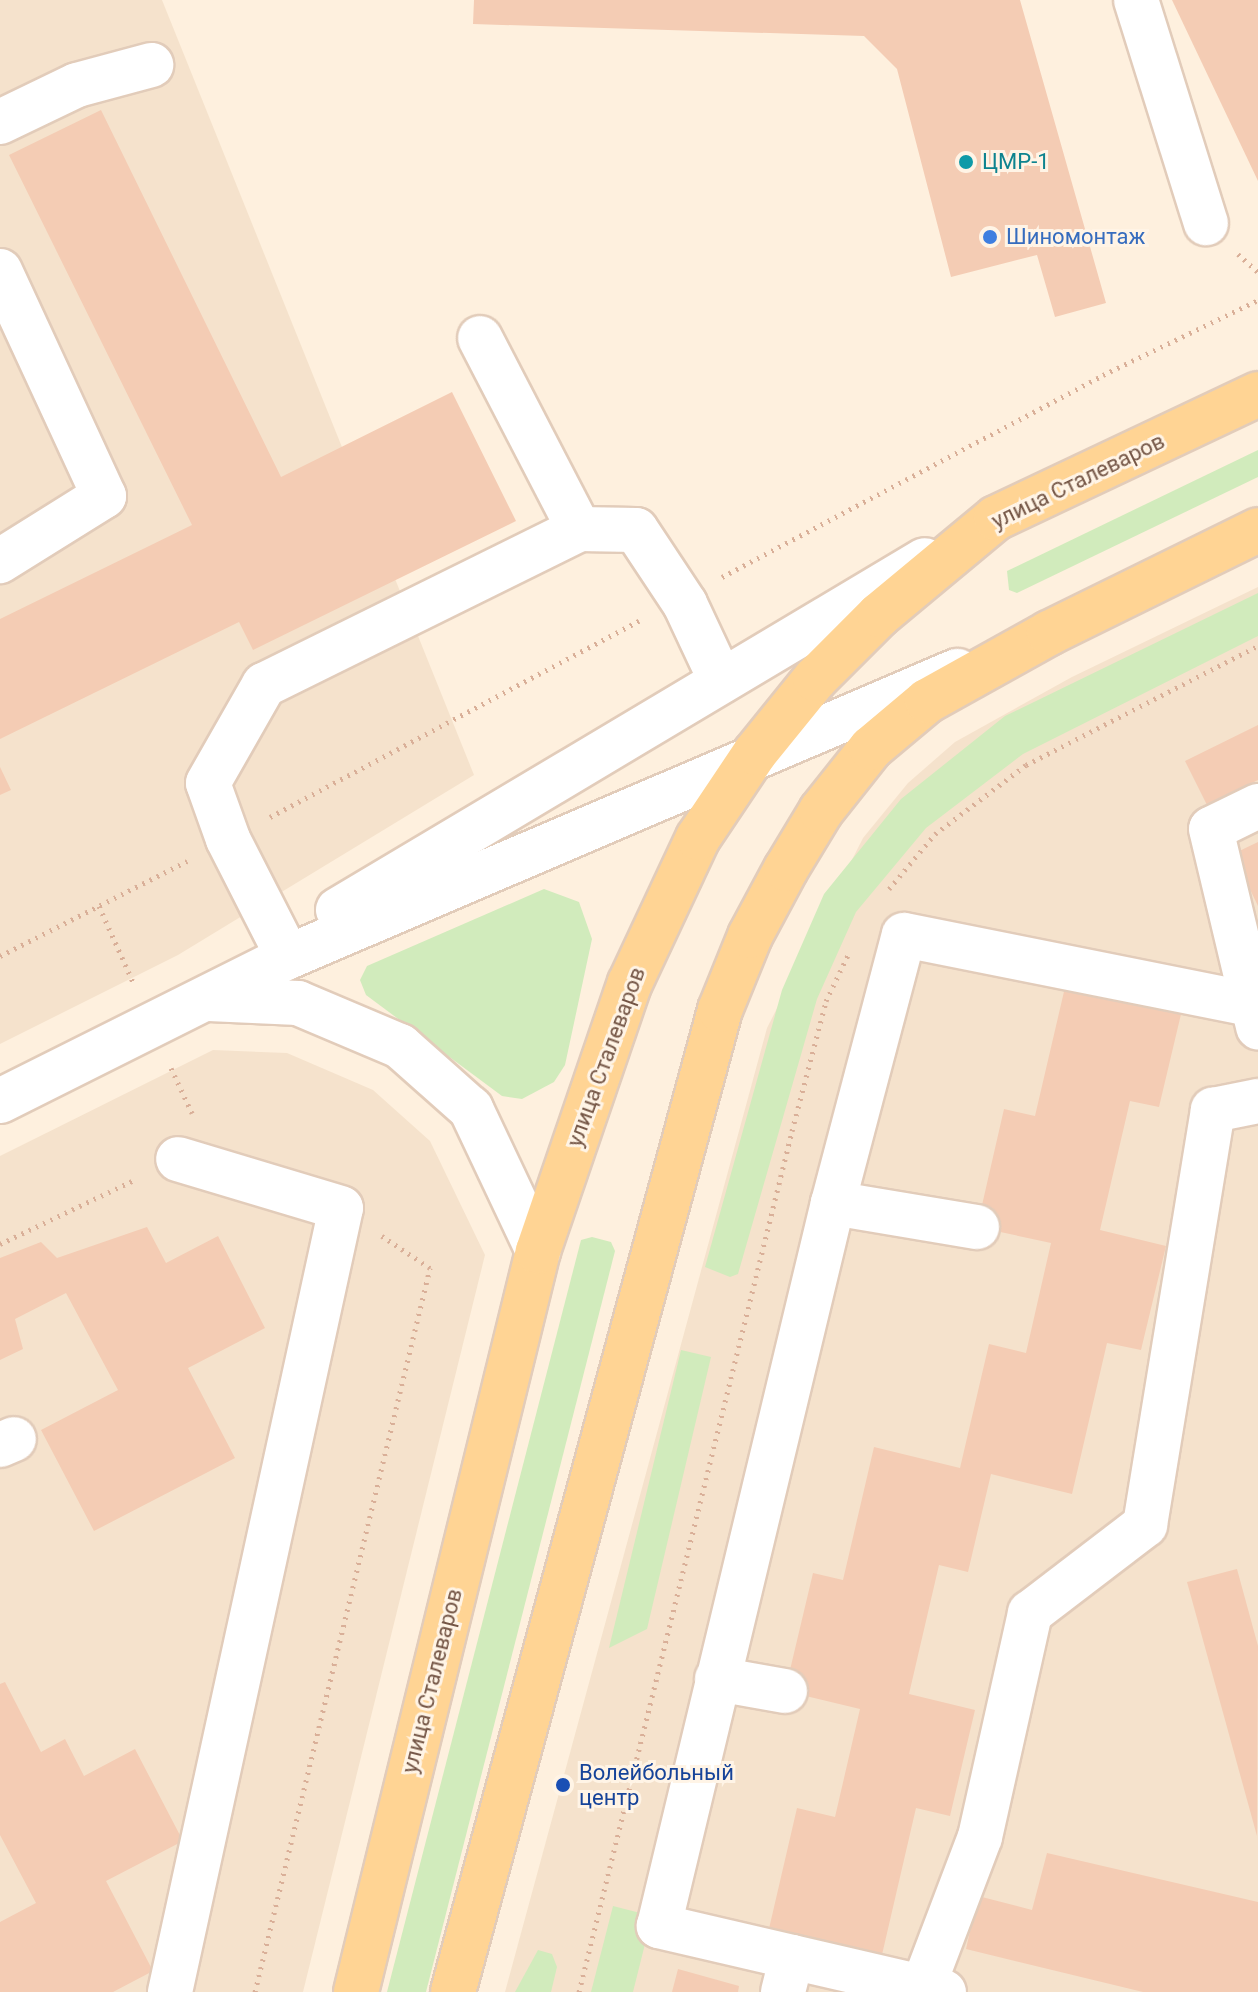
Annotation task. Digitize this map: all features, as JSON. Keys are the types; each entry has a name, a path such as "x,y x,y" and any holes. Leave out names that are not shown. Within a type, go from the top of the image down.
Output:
{"main road":[{"name":"улица Сталеваров","path":"356,1992 538,1251 630,983 698,838 755,753 815,679 879,615 996,518 1258,394"},
{"path":"453,1992 720,1010 750,936 821,811 871,748 927,701 1049,633 1258,530"}],"street":[{"path":"1136,0 1206,223"},
{"path":"0,122 77,85 151,65"},
{"path":"0,271 104,496 0,561"},
{"path":"480,338 579,529"},
{"path":"0,1101 203,999 721,681 996,518"},
{"path":"285,950 228,839 208,783 264,685 579,529 636,530 682,599 721,681"},
{"path":"285,950 1049,633"},
{"path":"1258,806 1211,829 1257,1014 904,935 833,1203 659,1926 788,1974 934,1990 980,1837 1030,1613 1145,1525 1213,1110 1258,1101"},
{"path":"203,999 298,1003 400,1046 471,1109 538,1251"},
{"path":"170,1992 341,1208 178,1159"},
{"path":"833,1203 977,1227"},
{"path":"717,1679 785,1691"}],"path":[{"path":"0,956 228,839 1103,375 1258,300"},
{"path":"0,1244 178,1159"},
{"path":"255,1992 430,1268 341,1208"}],"shaded area":[{"path":"0,0 162,0 474,775 178,955 0,1044"},
{"path":"1258,587 1258,1992 505,1992 767,1028 863,838 908,783 955,742 1072,677"},
{"path":"213,1050 287,1053 373,1090 430,1141 485,1255 303,1992 0,1992 0,1156"}],"green space":[{"path":"1258,450 1258,477 1017,593 1009,590 1007,571"},
{"path":"1258,593 1258,636 1023,754 926,828 856,912 817,999 738,1274 730,1277 705,1267 782,990 824,894 901,799 1005,716"},
{"path":"544,889 579,902 592,939 565,1065 554,1082 522,1099 502,1096 366,995 360,980 367,966"},
{"path":"592,1237 611,1242 615,1251 426,1992 387,1992 581,1240"},
{"path":"681,1350 711,1357 647,1629 609,1648"},
{"path":"613,1906 652,1916 633,1992 591,1992"},
{"path":"538,1950 552,1954 557,1967 551,1992 515,1992"}],"building":[{"name":"ЦМР-1","path":"474,0 1020,0 1106,303 1055,317 1037,255 951,277 897,69 864,36 473,24"},
{"path":"1172,0 1258,0 1258,181"},
{"path":"101,110 281,477 452,392 516,521 253,650 239,622 0,739 0,619 192,525 9,155"},
{"path":"1258,725 1258,780 1207,805 1185,761"},
{"path":"0,767 11,790 0,795"},
{"path":"1258,842 1258,906 1233,854"},
{"path":"1066,983 1182,1010 1159,1107 1130,1101 1100,1230 1166,1246 1141,1350 1107,1343 1072,1494 991,1474 968,1572 939,1565 909,1694 975,1710 950,1816 916,1808 881,1959 768,1933 797,1808 835,1817 860,1709 785,1691 813,1573 843,1580 874,1447 960,1468 989,1344 1026,1353 1051,1243 977,1227 1004,1109 1035,1116"},
{"path":"147,1227 166,1263 218,1236 265,1328 188,1368 235,1458 94,1531 41,1430 118,1390 66,1293 15,1319 23,1349 0,1360 0,1258 41,1242 57,1258"},
{"path":"1237,1569 1258,1646 1257,1836 1187,1582"},
{"path":"5,1682 41,1752 65,1739 84,1776 135,1749 183,1841 106,1881 153,1971 113,1992 0,1992 0,1922 36,1903 0,1835 0,1684"},
{"path":"1047,1853 1258,1902 1258,1992 1143,1992 966,1949 978,1896 1032,1910"},
{"path":"678,1969 739,1986 738,1992 672,1992"}],"place":[{"name":"ЦМР-1","path":"966,162"},
{"name":"Шиномонтаж","path":"990,237"},
{"name":"Волейбольный центр","path":"563,1785"}]}
